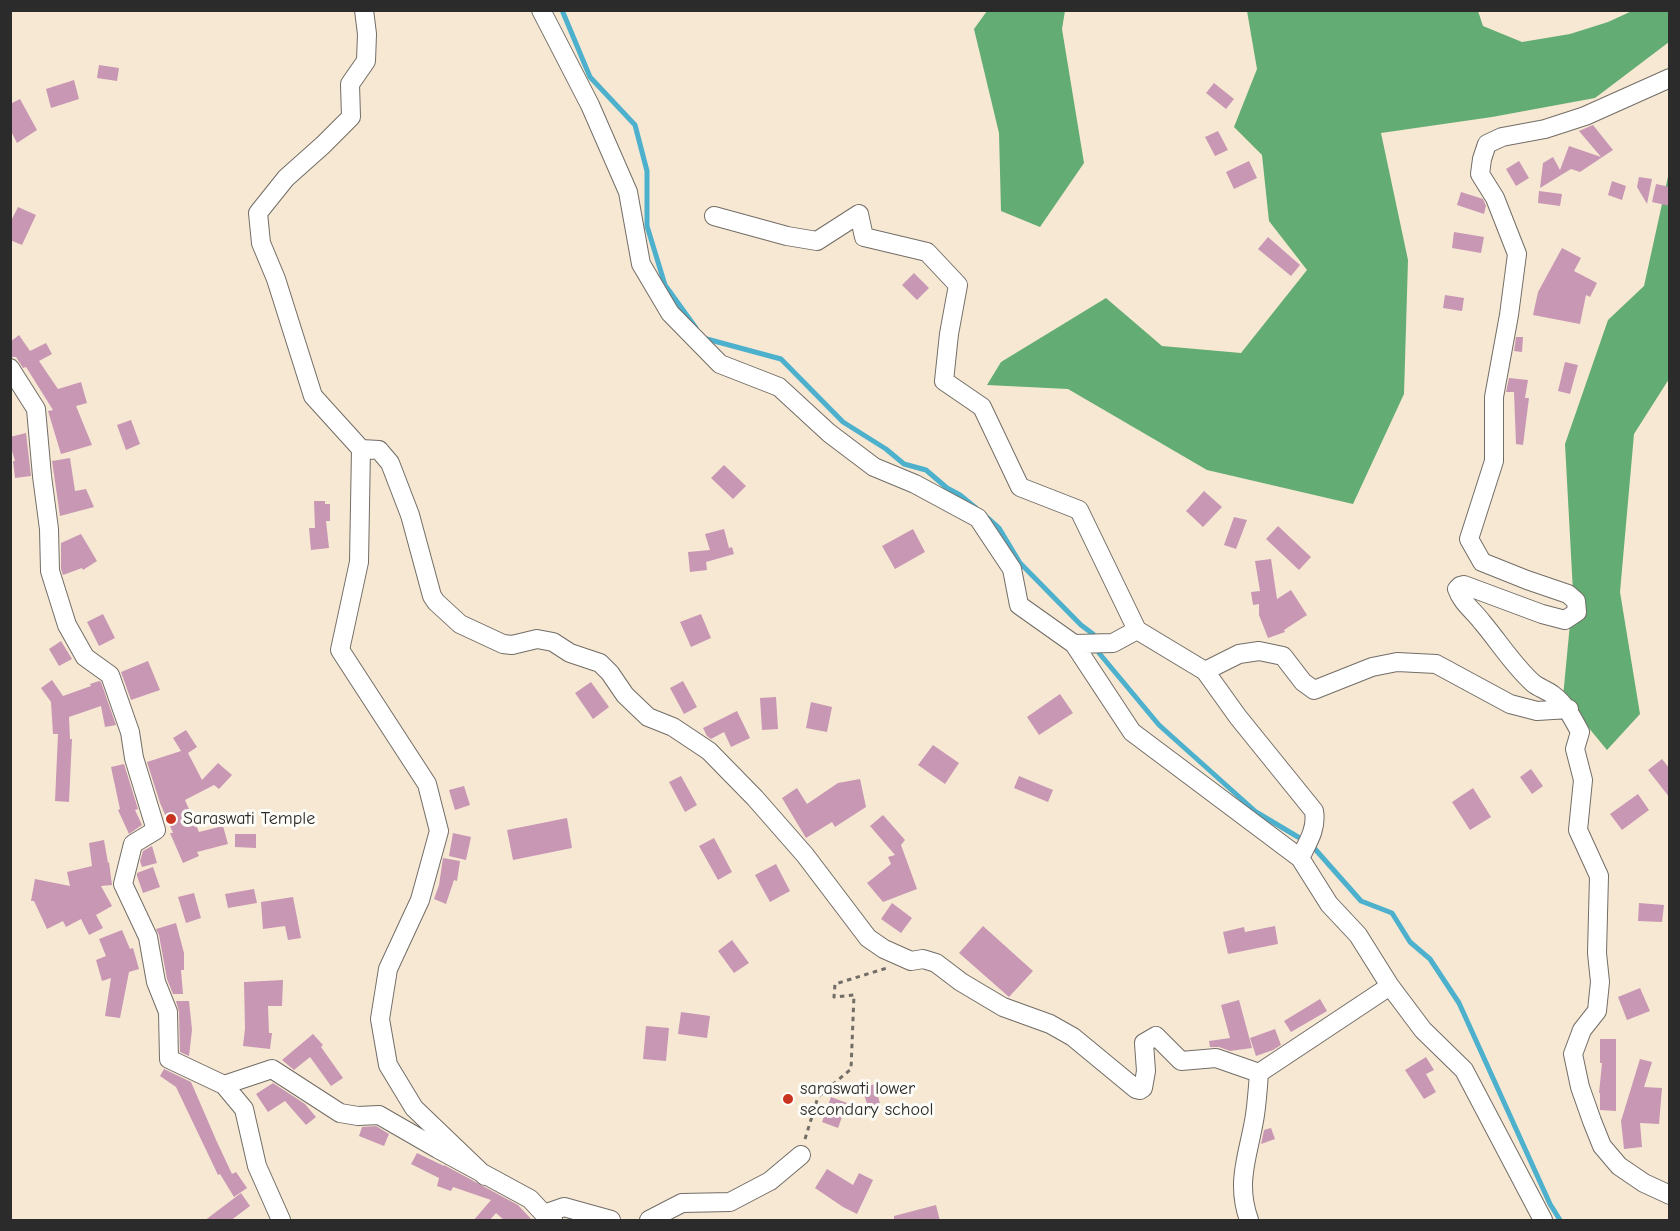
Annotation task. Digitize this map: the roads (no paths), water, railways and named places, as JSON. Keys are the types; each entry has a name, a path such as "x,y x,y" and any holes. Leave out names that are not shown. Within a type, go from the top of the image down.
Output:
{"street":[{"path":"364,10 367,34 366,61 350,84 351,117 286,178 258,213 261,243 276,279 313,396 362,449 379,450 390,463 410,515 432,596 436,602 460,624 503,644 512,645 537,639 545,640 553,642 570,653 600,663 625,695 648,717 673,727 709,750 806,855 868,938 884,950 911,961 923,959 936,963 961,982 1003,1007 1050,1024 1073,1037 1136,1089 1143,1088 1145,1081 1144,1043 1156,1036 1180,1061 1216,1058 1259,1073"},
{"path":"541,10 590,105 627,192 641,264 670,313 720,364 779,387 829,433 874,467 915,484 978,518 1012,569 1019,605 1074,644 1132,732 1300,858 1329,904 1358,935 1390,986 1423,1030 1464,1070 1543,1221"},
{"path":"1670,78 1585,116 1545,129 1502,137 1487,144 1480,174 1495,198 1517,254 1509,315 1494,396 1494,461 1469,539 1482,562 1568,594 1576,601 1577,612 1565,620 1542,614 1464,585 1457,589 1460,598 1506,654 1534,684 1552,694 1569,709 1580,732 1575,749 1583,780 1578,830 1599,876 1597,953 1600,982 1597,1011 1582,1030 1573,1054 1580,1088 1602,1146 1619,1166 1644,1183 1670,1195"},
{"path":"714,216 787,236 817,241 859,214 864,237 927,252 958,285 948,334 945,381 982,407 1020,487 1079,510 1137,630 1205,671 1238,717 1314,811 1316,822 1300,858"},
{"path":"10,368 36,410 49,529 50,571 67,626 85,657 110,675 130,732 134,758 156,830 133,844 123,884 148,937 156,982 168,1012 169,1059 224,1085 244,1109 257,1166 281,1221"},
{"path":"362,449 359,562 340,650 427,784 439,831 420,900 388,969 380,1018 388,1065 414,1108 485,1176"},
{"path":"1074,644 1113,643 1137,630"},
{"path":"1205,671 1239,654 1259,651 1284,656 1304,682 1314,690 1372,667 1397,662 1436,664 1510,704 1537,711 1569,709"},
{"path":"1259,1073 1390,986"},
{"path":"224,1085 272,1069 340,1113 358,1116 379,1115 530,1199 548,1218 564,1207 611,1221"},
{"path":"1249,1221 1243,1205 1243,1175 1255,1114 1259,1073"},
{"path":"650,1221 682,1203 730,1202 770,1181 801,1155"},
{"path":"1644,1183 1670,1188"}],"waterway":[{"path":"562,10 590,77 635,125 647,171 647,226 665,285 696,328"},
{"path":"703,338 781,359 843,422 886,449 904,464 926,470 976,508"},
{"path":"988,518 999,528 1020,563 1081,625 1093,634"},
{"path":"1099,653 1159,725 1256,812 1298,837"},
{"path":"1315,849 1361,901 1392,913 1410,942 1430,959 1459,1003 1550,1204 1560,1220"}],"place":[{"name":"Saraswati Temple","path":"171,819"},
{"name":"saraswati lower secondary school","path":"788,1099"}]}
